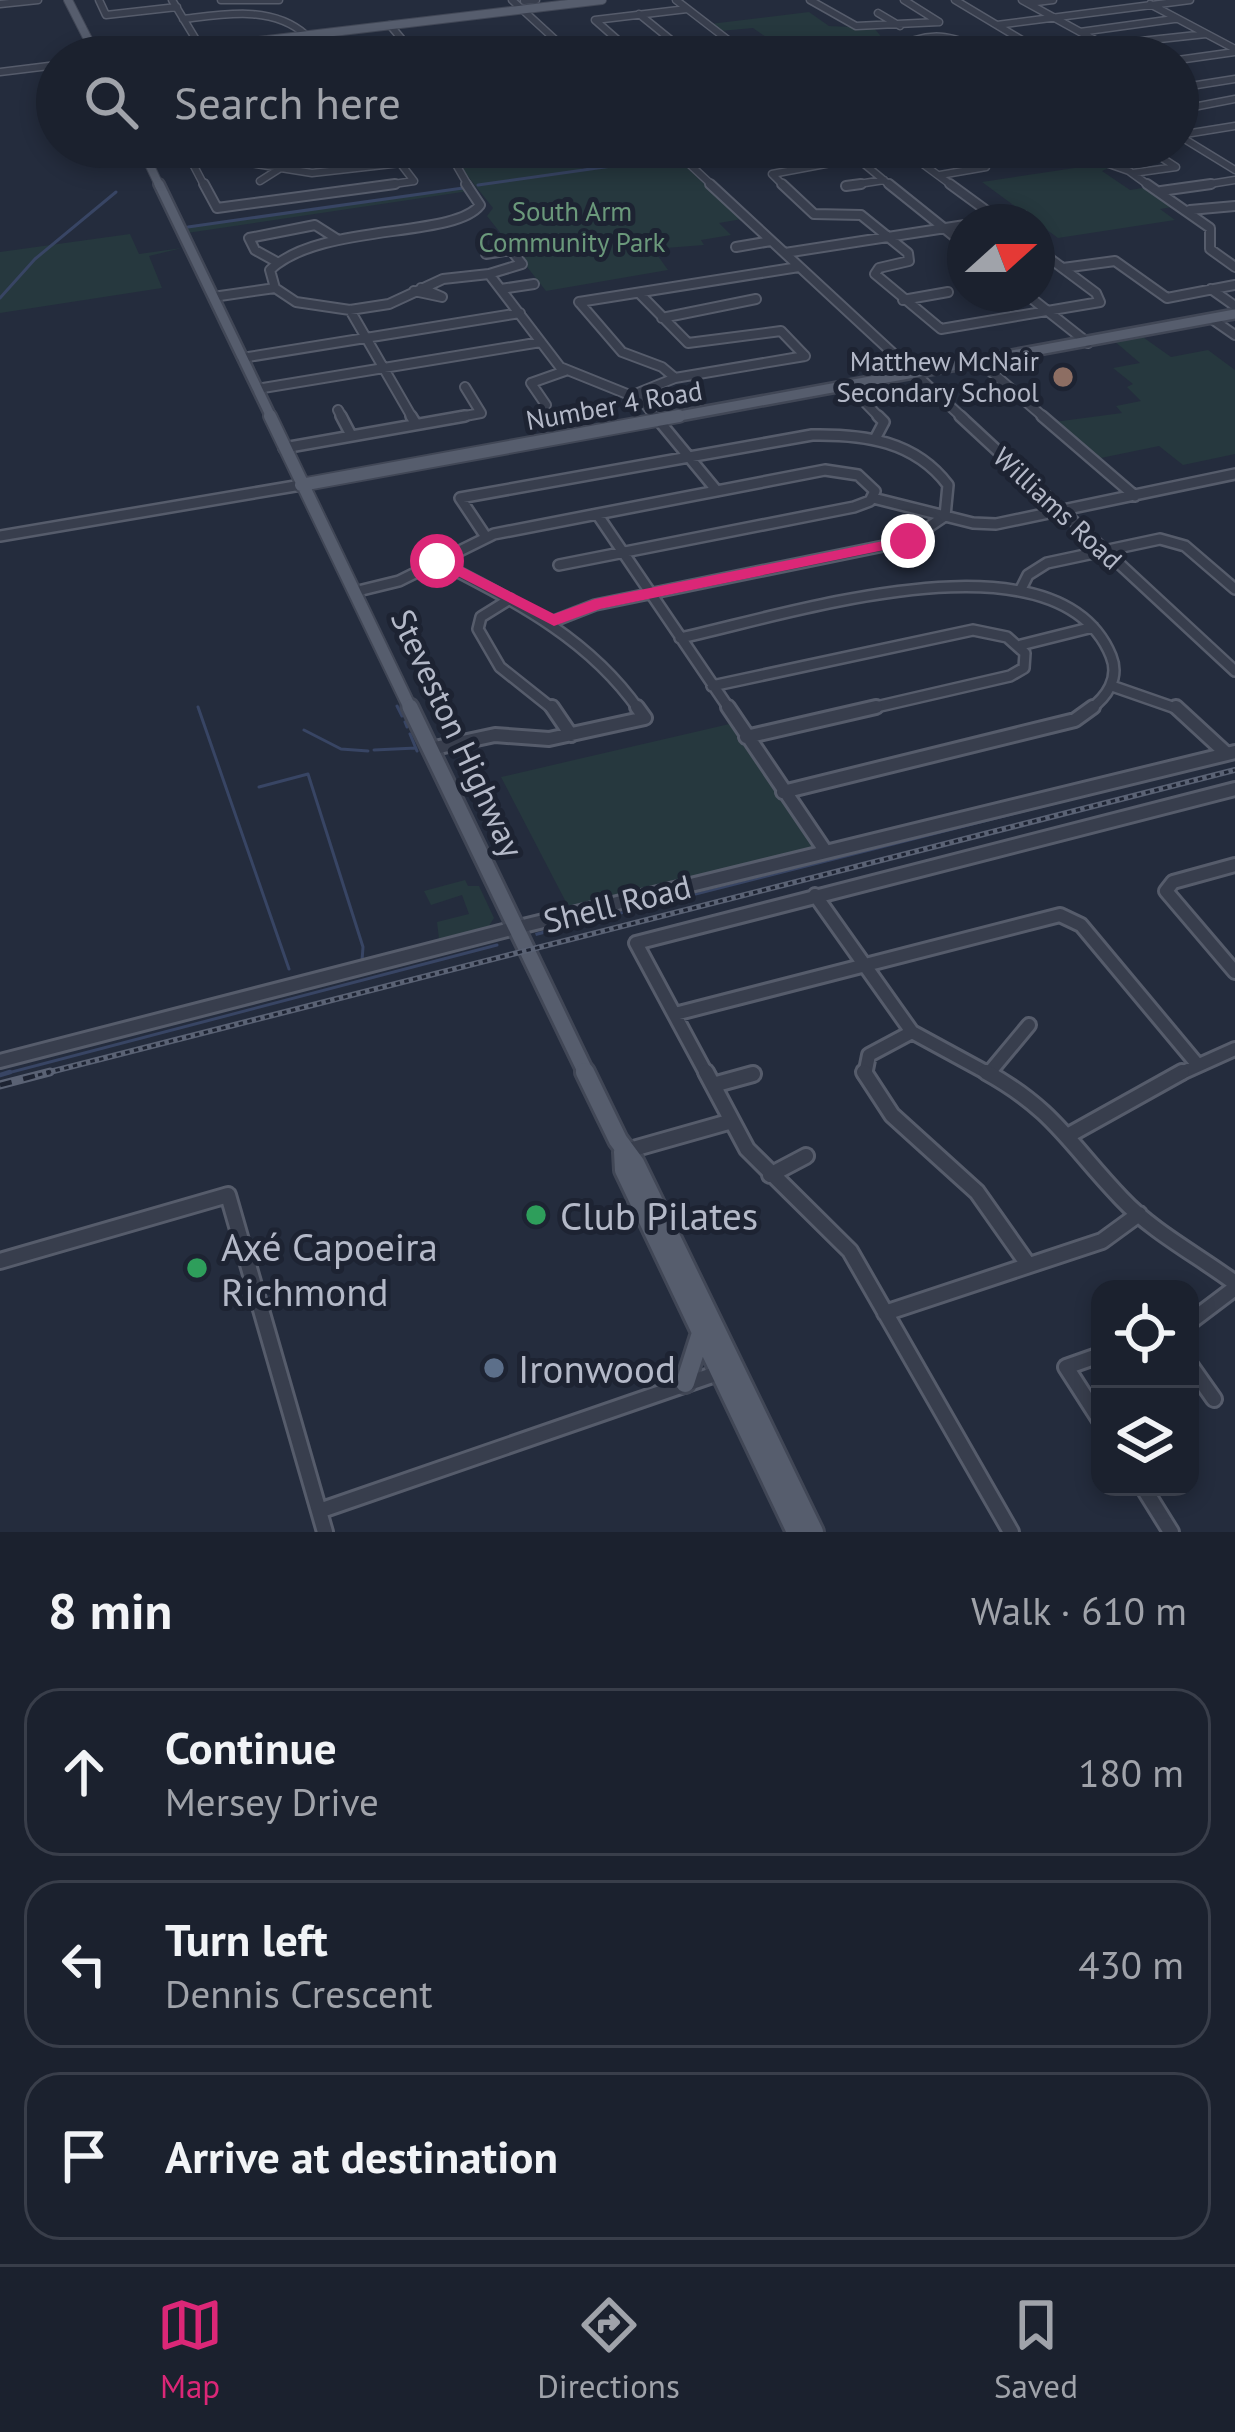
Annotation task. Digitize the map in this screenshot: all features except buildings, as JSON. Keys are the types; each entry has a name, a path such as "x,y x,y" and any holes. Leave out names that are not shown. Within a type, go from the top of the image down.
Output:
{"main road":[{"path":"68,0 86,36"},
{"path":"297,36 523,5 602,0"},
{"name":"Steveston Highway","path":"151,168 623,1152 636,1166 796,1532"},
{"name":"Number 4 Road","path":"302,485 915,376 1211,319 1235,310"},
{"name":"Steveston Highway","path":"623,1152 622,1166 701,1333 814,1532"},
{"path":"685,1383 701,1333"}],"street":[{"path":"0,4 38,0"},
{"path":"115,0 99,1 106,15 174,4 194,36"},
{"path":"221,0 281,0 306,35"},
{"path":"512,0 552,36"},
{"path":"523,5 536,0"},
{"path":"676,0 722,36"},
{"path":"810,0 851,24 939,22 904,0"},
{"path":"955,0 1015,36"},
{"path":"1025,2 1053,0"},
{"path":"1141,0 1235,50"},
{"path":"997,26 1190,0"},
{"path":"1025,2 1086,36"},
{"path":"613,36 595,20 687,9"},
{"path":"184,19 238,20 288,13"},
{"path":"878,13 900,26"},
{"path":"639,14 666,36"},
{"path":"1080,32 1178,19"},
{"path":"389,25 399,36"},
{"path":"1190,36 1206,34"},
{"path":"1199,56 1235,50"},
{"path":"0,72 36,68"},
{"path":"1199,84 1235,79"},
{"path":"1214,82 1235,96"},
{"path":"1199,105 1235,96"},
{"path":"1199,132 1235,126"},
{"path":"1199,148 1235,170"},
{"path":"195,168 217,208 414,181 405,168"},
{"path":"273,168 333,173 367,168"},
{"path":"458,168 480,207 470,216 337,239 275,261 269,274 275,288 296,302 350,310 385,305 443,279 490,274 522,264 511,250 486,254"},
{"name":"Williams Road","path":"694,168 1235,671"},
{"path":"786,168 772,176 814,214 861,215 910,260 879,268 875,274 932,325 951,330 1101,301 1055,262"},
{"path":"871,168 947,230"},
{"path":"928,168 978,204"},
{"path":"940,175 980,168"},
{"path":"1119,168 1190,210 1210,228 1213,252 1235,267"},
{"path":"1133,173 1169,168"},
{"path":"260,181 279,169"},
{"path":"846,186 884,180"},
{"path":"1161,191 1235,180"},
{"path":"1190,210 1235,206"},
{"path":"428,209 439,223"},
{"path":"376,218 386,231"},
{"path":"275,261 255,250 249,238 318,224 337,239"},
{"path":"785,254 947,227"},
{"path":"736,247 771,241"},
{"path":"1063,268 1114,261 1167,298 1235,285"},
{"path":"675,378 622,352 579,302 800,267"},
{"path":"490,274 566,371 633,395 661,421 717,491"},
{"path":"501,289 534,284"},
{"path":"213,297 275,288"},
{"path":"1211,290 1235,310"},
{"path":"903,300 947,292"},
{"path":"633,395 675,378 805,356 781,331 692,344 681,340 639,293"},
{"path":"662,318 756,299"},
{"path":"350,310 416,424"},
{"path":"1048,312 1088,343"},
{"path":"242,358 520,313"},
{"path":"1211,319 1235,335"},
{"path":"257,389 542,342"},
{"path":"981,363 1135,496"},
{"path":"546,406 530,380 566,371"},
{"path":"284,448 481,413 465,387"},
{"path":"850,387 884,422 875,439"},
{"path":"338,410 351,435"},
{"path":"486,537 460,498 812,434 875,439 912,452 940,472 950,494 945,516 927,532 895,544 595,604 554,621"},
{"path":"354,592 399,581 486,537 832,470 864,478 874,488 873,499"},
{"path":"559,565 854,507 873,499 989,524 1235,474"},
{"name":"Number 4 Road","path":"0,536 302,485"},
{"path":"597,514 826,852"},
{"path":"1021,589 1037,567 1173,540 1235,590"},
{"path":"430,748 495,734 538,739 571,735 645,718 600,657 554,621 437,561"},
{"path":"680,638 946,584 1021,589 1070,610 1093,627 1113,658 1112,686 1092,710 1063,725 783,792"},
{"path":"510,598 481,617 478,629 500,667 549,702 571,735"},
{"path":"712,686 973,630 1001,634 1021,645 1093,627"},
{"path":"746,736 1010,676 1025,664 1021,645"},
{"path":"1112,686 1179,708 1231,753"},
{"name":"Shell Road","path":"0,1061 515,928 1231,753"},
{"name":"Shell Road","path":"675,1014 637,942 1235,789"},
{"path":"1235,865 1166,888 1172,902 1235,972"},
{"path":"815,895 911,1032 1027,1095 1069,1135 1107,1185 1235,1286 1199,1315"},
{"path":"1011,1532 840,1239 747,1149 675,1014 1035,918 1063,915 1081,926 1197,1064"},
{"path":"989,1073 1029,1024"},
{"path":"911,1032 869,1055 864,1074 892,1115 977,1192 1027,1263"},
{"path":"1069,1135 1197,1064 1235,1049"},
{"path":"713,1085 753,1074"},
{"path":"623,1152 732,1121"},
{"path":"770,1175 806,1156"},
{"path":"0,1261 228,1196 325,1532"},
{"path":"886,1313 1102,1241 1139,1214"},
{"path":"1091,1358 1066,1367 1091,1406"},
{"path":"319,1511 726,1370"},
{"path":"1199,1378 1214,1399"},
{"path":"1149,1496 1172,1532"}],"green space":[{"path":"809,12 829,26 874,28 881,36 764,36 753,28 720,31 710,24"},
{"name":"South Arm Community Park","path":"461,168 687,168 742,219 719,223 731,235 701,240 704,245 653,249 668,270 546,291 487,216 493,208"},
{"path":"1075,168 1109,168 1102,171 1130,190 1149,187 1178,206 1160,209 1175,220 1058,238 1055,204 1012,204 982,182"},
{"path":"467,187 469,191 187,233 184,227"},
{"path":"130,234 139,254 182,248 149,256 162,288 0,313 0,252"},
{"path":"1140,335 1171,357 1208,350 1235,370 1235,454 1183,465 1159,446 1096,459 1054,422 1122,413 1116,406 1141,401 1127,387 1133,384 1113,368 1140,363 1113,340"},
{"path":"738,722 826,845 568,906 501,777"},
{"path":"465,880 468,886 479,886 494,918 489,926 439,939 437,922 469,914 462,895 431,905 424,891"}],"water":[{"path":"1235,759 536,936 535,933 542,931"}],"waterway":[{"path":"478,185 598,168"},
{"path":"188,227 463,188"},
{"path":"0,298 35,259 116,192"},
{"path":"397,706 402,716"},
{"path":"198,707 289,969"},
{"path":"405,722 407,727"},
{"path":"304,730 341,749 368,751"},
{"path":"410,734 416,748"},
{"path":"374,750 416,748"},
{"path":"259,787 308,774 363,947 362,961"},
{"path":"10,1072 0,1075 497,945"}],"railway":[{"path":"38,1075 1235,770"},
{"path":"0,1085 50,1072"}],"place":[{"name":"Matthew McNair Secondary School","path":"1063,377"},
{"name":"Club Pilates","path":"536,1215"},
{"name":"Axé Capoeira Richmond","path":"197,1268"},
{"name":"Ironwood","path":"494,1368"}],"route":[{"path":"437,561 554,621 595,604 908,541"}]}
